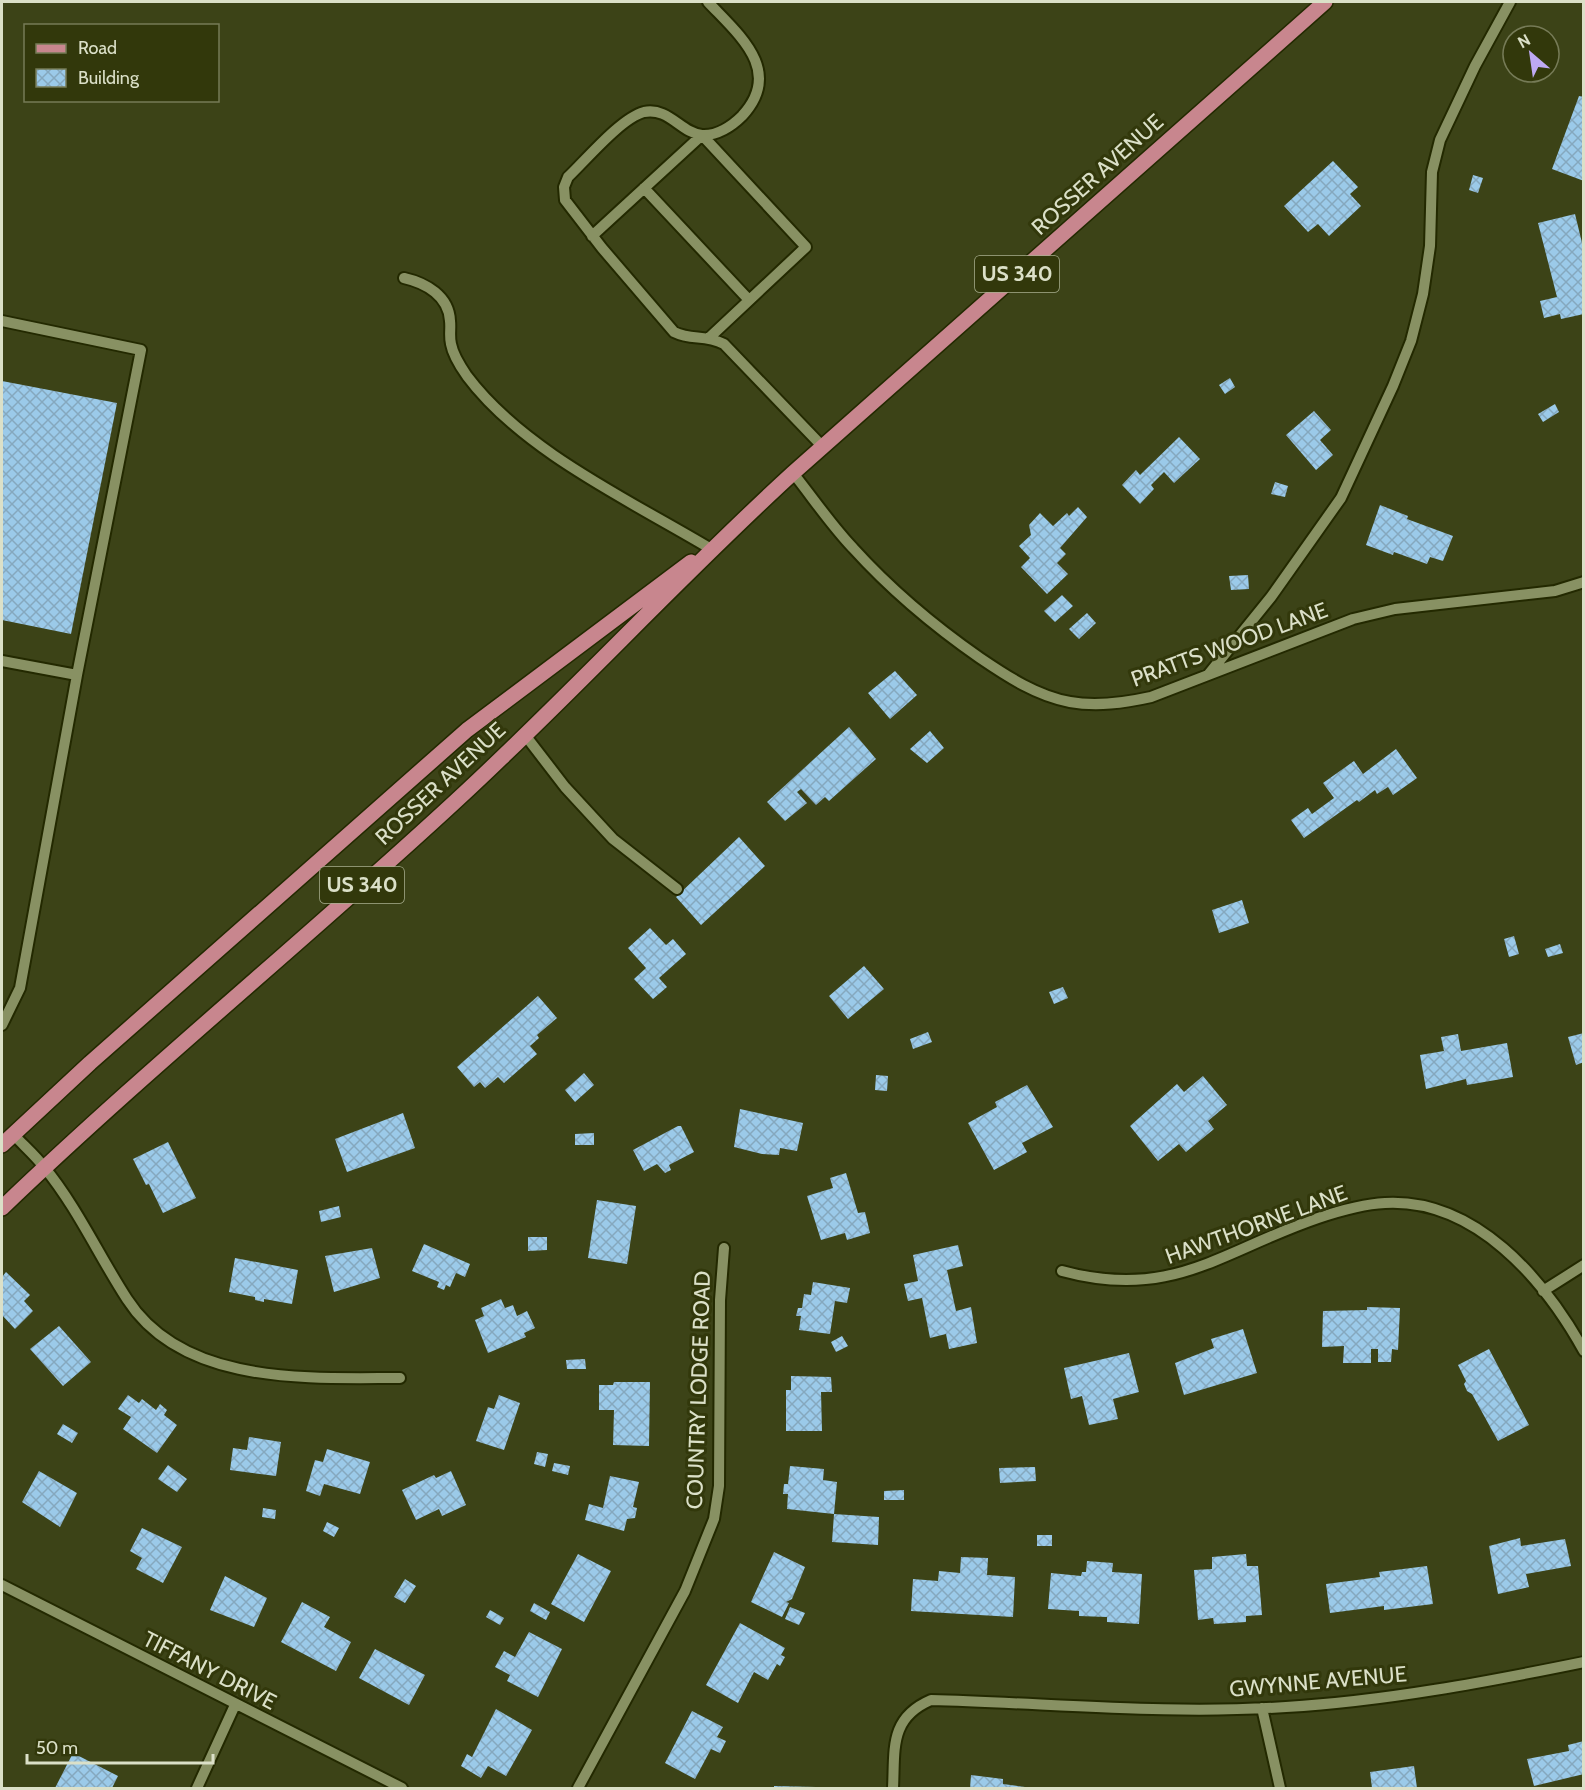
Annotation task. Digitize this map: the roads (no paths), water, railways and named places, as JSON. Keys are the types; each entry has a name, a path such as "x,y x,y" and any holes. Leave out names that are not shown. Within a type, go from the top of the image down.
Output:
{"main road":[{"name":"ROSSER AVENUE","path":"2,1208 44,1167 450,806 525,735 711,549 793,473 1325,2"},
{"name":"ROSSER AVENUE","path":"7,1139 467,730 677,571 711,549"}],"street":[{"path":"592,236 702,135 724,130 735,124 748,110 757,93 761,77 754,56 708,2"},
{"path":"1208,675 1271,597 1341,498 1393,386 1411,341 1423,294 1430,246 1432,172 1440,140 1475,66 1510,2"},
{"path":"710,337 807,247 702,135 656,112 644,112 631,117 568,177 564,187 565,200 592,236 674,332 685,337 710,337 724,344 823,447"},
{"path":"644,188 749,300"},
{"path":"404,278 418,281 434,290 445,302 450,318 450,342 454,355 467,376 504,418 546,450 711,549"},
{"path":"2,321 141,350 77,675 20,988 2,1025"},
{"name":"PRATTS WOOD LANE","path":"793,473 851,547 895,592 943,633 995,668 1039,693 1069,702 1095,704 1126,702 1151,697 1353,619 1395,609 1555,591 1584,582"},
{"path":"2,662 77,675"},
{"path":"525,735 565,787 613,839 677,890"},
{"path":"7,1139 44,1167 128,1301 148,1324 171,1343 199,1358 238,1368 284,1375 400,1378"},
{"name":"HAWTHORNE LANE","path":"1062,1271 1109,1281 1161,1279 1233,1255 1317,1218 1362,1206 1387,1203 1422,1208 1449,1216 1494,1239 1543,1291 1584,1351"},
{"name":"COUNTRY LODGE ROAD","path":"578,1788 685,1591 714,1519 719,1486 720,1300 724,1248"},
{"path":"1543,1291 1584,1265"},
{"name":"TIFFANY DRIVE","path":"2,1585 402,1788"},
{"name":"GWYNNE AVENUE","path":"893,1788 896,1733 906,1716 916,1707 931,1700 1158,1709 1262,1708 1394,1695 1504,1678 1584,1662"},
{"path":"197,1788 235,1705"},
{"path":"1262,1708 1280,1788"}]}
